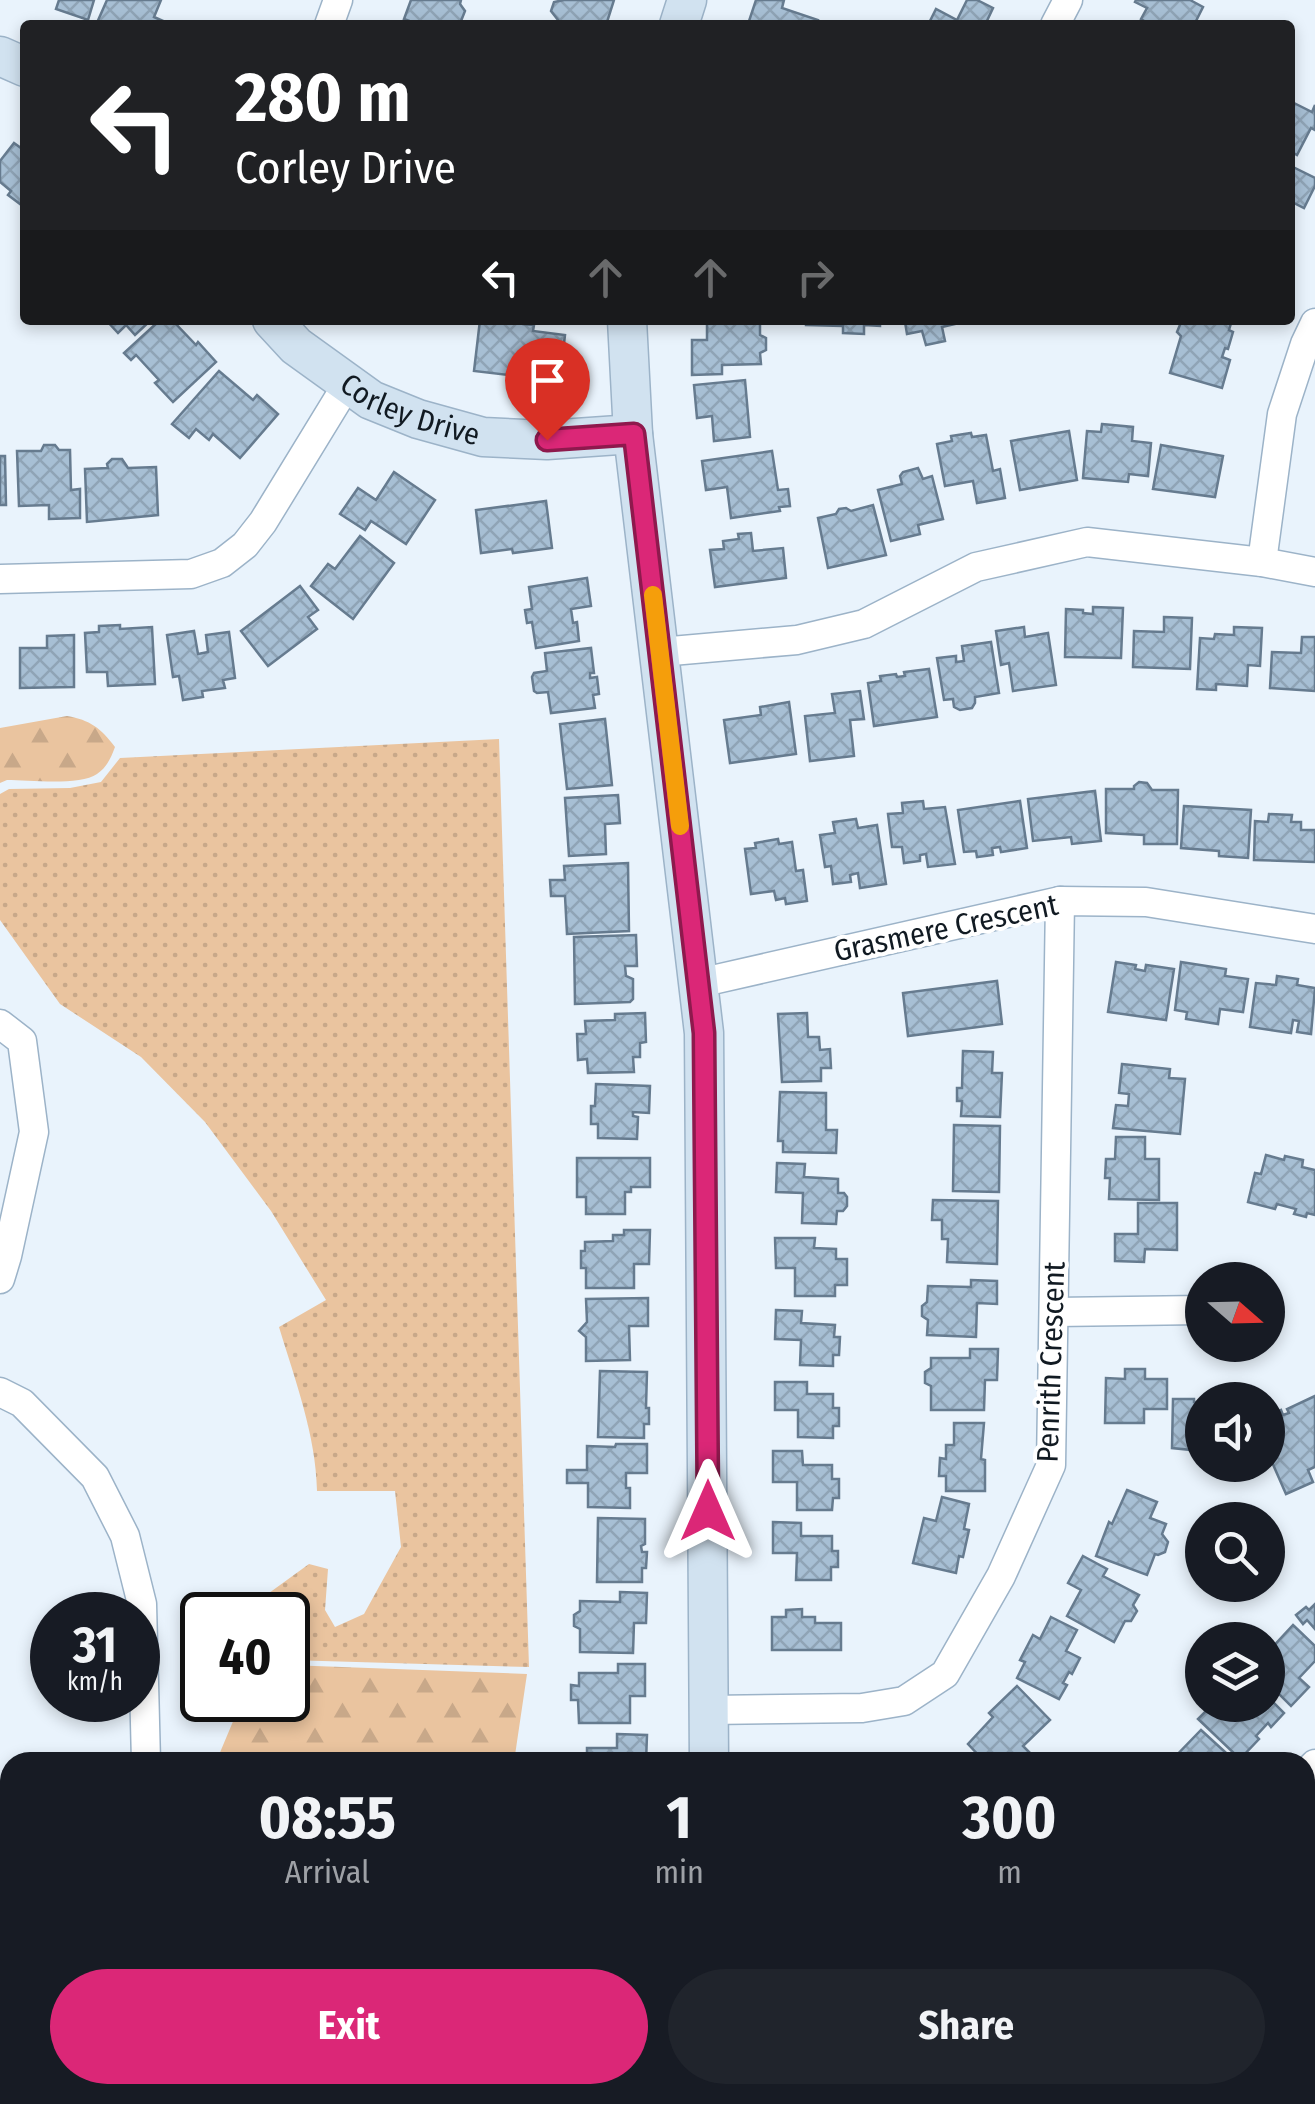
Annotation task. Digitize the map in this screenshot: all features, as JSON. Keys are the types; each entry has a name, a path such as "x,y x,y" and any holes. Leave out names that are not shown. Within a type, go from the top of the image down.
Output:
{"street":[{"path":"1262,562 1282,414 1315,323"},
{"name":"Corley Drive","path":"277,325 296,346 371,400 418,419 483,437 547,440 634,434"},
{"path":"627,325 634,434 704,1033 709,1752"},
{"path":"0,579 192,574 222,563 245,544 262,522 348,383"},
{"path":"660,652 798,640 864,624 976,567 1087,542 1262,562 1315,572"},
{"name":"Grasmere Crescent","path":"698,983 1060,901 1146,902 1315,929"},
{"name":"Penrith Crescent","path":"709,1710 862,1708 904,1701 946,1674 1001,1576 1051,1465 1060,901"},
{"path":"0,1024 22,1040 34,1132 0,1278"},
{"path":"1055,1312 1185,1310"},
{"path":"0,1392 22,1403 95,1477 126,1536 142,1604 146,1752"}],"green space":[{"path":"67,716 94,726 115,747 97,774 79,780 0,783 0,728"},
{"path":"499,739 529,1667 310,1661 310,1592 270,1592 309,1564 328,1569 325,1610 335,1627 364,1614 401,1547 395,1491 317,1491 309,1428 279,1327 326,1300 271,1211 205,1122 141,1057 60,1004 0,920 0,794 9,789 70,788 101,782 120,758"},
{"path":"310,1666 527,1674 515,1752 220,1752 233,1722 310,1722"}],"building":[{"path":"59,0 94,0 88,20 56,9"},
{"path":"107,0 161,0 154,17 161,20 98,20"},
{"path":"411,0 461,0 465,11 461,20 404,19"},
{"path":"614,0 608,20 558,20 551,11 554,2"},
{"path":"756,0 784,0 782,8 818,20 749,20"},
{"path":"967,0 993,8 987,20 957,20"},
{"path":"1190,0 1203,7 1196,20 1142,20 1147,8 1135,2"},
{"path":"936,9 957,20 930,20"},
{"path":"1295,104 1312,112 1315,105 1315,130 1311,128 1297,155"},
{"path":"14,143 20,147 20,204 0,182 0,161"},
{"path":"1295,168 1315,178 1304,208 1295,204"},
{"path":"126,325 146,325 135,335"},
{"path":"155,325 177,325 216,362 173,402 136,355 131,360 124,353"},
{"path":"479,325 534,325 533,331 565,335 561,369 529,364 528,374 474,371"},
{"path":"707,325 760,325 766,350 760,353 761,364 722,365 722,374 692,375 692,340 707,340"},
{"path":"806,325 864,325 864,334 843,333 843,326"},
{"path":"906,325 951,325 942,327 945,341 926,345 922,331 907,334"},
{"path":"1180,325 1230,325 1229,330 1233,332 1222,357 1230,360 1222,388 1170,373 1181,336 1177,332"},
{"path":"219,371 253,400 257,395 278,414 240,458 213,434 209,440 196,429 189,438 172,424"},
{"path":"745,380 750,437 714,441 712,416 697,418 694,385"},
{"path":"1102,424 1133,427 1132,441 1151,443 1148,476 1129,474 1128,482 1083,478 1087,431 1101,432"},
{"path":"1069,431 1077,480 1020,490 1011,441"},
{"path":"971,433 972,437 986,435 993,471 1000,469 1005,498 977,503 973,481 945,486 937,444 952,441 951,436"},
{"path":"44,445 70,450 71,490 80,489 80,518 49,519 49,505 19,506 17,451 41,451"},
{"path":"1161,445 1223,456 1215,497 1153,489"},
{"path":"772,451 778,490 788,489 790,506 731,518 727,487 706,490 702,461"},
{"path":"0,456 5,456 6,505 0,505"},
{"path":"112,459 122,459 128,468 156,467 158,515 87,522 85,469 108,468"},
{"path":"918,468 923,479 932,476 943,519 918,525 920,534 891,541 878,490 902,484 903,472"},
{"path":"394,472 435,500 406,544 371,521 365,530 340,514 358,488 376,500"},
{"path":"546,501 552,548 481,553 476,510"},
{"path":"873,505 886,555 828,568 818,518 836,514 839,509 851,511"},
{"path":"751,533 753,551 783,548 786,578 715,587 710,550 724,549 723,541"},
{"path":"360,536 394,563 353,619 311,586 328,564 335,569"},
{"path":"587,578 591,606 571,609 579,641 536,648 532,622 527,623 525,610 532,609 529,587"},
{"path":"300,586 318,610 308,617 317,629 268,666 241,631"},
{"path":"1093,607 1123,608 1121,658 1065,657 1066,609 1093,614"},
{"path":"1164,617 1192,618 1190,669 1133,667 1134,631 1164,632"},
{"path":"120,625 120,629 152,627 155,684 108,686 107,672 87,672 85,633 99,632 99,626"},
{"path":"1024,627 1025,637 1048,633 1056,685 1013,691 1009,663 1001,665 996,631"},
{"path":"1234,627 1262,628 1260,666 1248,665 1247,686 1216,684 1216,690 1197,689 1200,638 1234,635"},
{"path":"194,631 198,654 208,652 206,635 229,632 235,678 223,680 225,688 202,691 203,697 183,700 179,676 173,677 167,635"},
{"path":"74,635 74,687 20,688 20,648 47,648 47,636"},
{"path":"1302,637 1315,637 1315,691 1270,688 1272,652 1301,653"},
{"path":"991,642 999,693 975,697 972,708 954,707 953,699 944,700 937,658 956,656 956,662 964,661 962,646"},
{"path":"591,648 594,673 590,673 590,678 597,677 599,694 593,695 595,708 551,713 548,692 534,691 532,677 547,671 545,653"},
{"path":"929,669 937,717 874,726 868,683 881,681 880,676 905,676 904,672"},
{"path":"860,691 864,719 850,720 854,756 810,761 805,716 835,713 832,694"},
{"path":"789,702 796,754 730,763 724,720 761,715 760,707"},
{"path":"605,719 612,785 567,789 560,724"},
{"path":"1139,782 1147,783 1152,790 1178,790 1177,844 1144,844 1144,835 1106,833 1106,789 1134,789"},
{"path":"1095,791 1101,841 1072,844 1071,837 1033,841 1028,799"},
{"path":"618,795 620,823 605,824 606,854 569,856 565,798"},
{"path":"923,801 924,809 945,807 955,864 928,867 926,854 920,855 920,861 904,863 902,847 892,847 888,814 903,813 902,803"},
{"path":"1020,801 1027,848 1001,852 1000,847 992,848 993,855 977,857 976,851 964,852 958,810"},
{"path":"1184,806 1251,810 1248,858 1181,848"},
{"path":"1269,814 1292,815 1291,822 1301,822 1301,830 1315,830 1315,862 1254,860 1255,821 1268,822"},
{"path":"856,819 858,828 877,825 886,884 860,888 858,873 850,875 851,882 833,884 831,866 825,867 820,835 835,833 833,822"},
{"path":"778,839 779,844 792,842 796,871 803,870 807,901 786,904 785,898 776,900 774,891 751,894 745,849"},
{"path":"628,863 629,931 567,934 565,896 551,896 550,880 565,880 564,866"},
{"path":"636,935 637,966 625,966 626,976 633,979 633,999 575,1004 574,937"},
{"path":"1116,962 1136,965 1135,969 1145,971 1146,965 1174,969 1166,1020 1108,1012"},
{"path":"1181,962 1226,969 1225,976 1248,979 1243,1012 1220,1009 1218,1024 1186,1019 1187,1012 1175,1010"},
{"path":"1277,976 1298,979 1297,985 1315,988 1311,1034 1297,1032 1299,1021 1293,1020 1291,1033 1250,1027 1256,983 1276,985"},
{"path":"997,981 1002,1024 908,1036 903,993"},
{"path":"645,1013 646,1042 640,1043 640,1057 633,1057 634,1072 588,1073 587,1059 578,1060 577,1034 586,1034 585,1021"},
{"path":"807,1013 808,1037 819,1037 820,1050 830,1049 831,1068 821,1068 821,1081 782,1082 778,1014"},
{"path":"963,1051 993,1052 992,1073 1002,1073 1000,1117 961,1116 962,1101 957,1101 957,1088 962,1088"},
{"path":"1122,1064 1170,1069 1169,1078 1185,1079 1180,1134 1113,1128 1116,1105 1128,1106 1129,1094 1119,1093"},
{"path":"596,1084 650,1086 649,1113 633,1112 638,1117 637,1139 598,1138 598,1124 591,1124"},
{"path":"780,1092 826,1093 826,1130 837,1130 836,1153 783,1152 783,1141 778,1141"},
{"path":"954,1125 1000,1126 999,1192 953,1191"},
{"path":"1116,1137 1145,1137 1145,1159 1159,1159 1159,1200 1109,1199 1106,1159 1115,1159"},
{"path":"1266,1155 1303,1160 1302,1167 1315,1170 1315,1215 1307,1213 1306,1217 1294,1214 1296,1209 1277,1204 1275,1209 1248,1202 1255,1173 1261,1174"},
{"path":"577,1158 650,1158 650,1187 631,1187 631,1192 625,1192 625,1214 586,1214 586,1197 577,1197"},
{"path":"777,1163 805,1164 804,1177 838,1179 838,1193 847,1197 847,1206 837,1211 836,1224 802,1223 803,1193 776,1192"},
{"path":"933,1200 998,1201 997,1264 947,1262 948,1239 942,1239 942,1220 932,1220"},
{"path":"1138,1203 1177,1203 1177,1250 1145,1249 1144,1262 1115,1261 1115,1234 1138,1234"},
{"path":"624,1230 650,1230 649,1264 634,1264 634,1288 586,1288 586,1268 581,1268 585,1242 613,1241 613,1235 624,1235"},
{"path":"775,1238 815,1238 814,1248 836,1249 836,1259 847,1259 847,1285 835,1285 835,1296 795,1296 795,1268 776,1268"},
{"path":"971,1280 997,1281 997,1304 977,1303 976,1337 927,1335 928,1320 922,1316 922,1306 927,1302 928,1286 971,1287"},
{"path":"648,1298 648,1326 629,1326 630,1360 586,1361 586,1337 579,1331 587,1322 586,1299"},
{"path":"776,1310 802,1311 801,1323 835,1325 834,1337 840,1337 839,1355 833,1355 833,1366 800,1365 801,1340 775,1339"},
{"path":"970,1349 998,1349 997,1380 985,1380 984,1410 931,1410 931,1386 925,1383 925,1372 931,1368 931,1358 970,1358"},
{"path":"1125,1369 1145,1369 1145,1379 1167,1379 1167,1409 1144,1409 1144,1423 1105,1423 1106,1378 1125,1379"},
{"path":"600,1371 647,1372 649,1424 644,1424 644,1438 598,1437"},
{"path":"775,1382 807,1382 807,1394 833,1394 833,1408 839,1408 839,1426 833,1426 833,1438 798,1437 798,1410 775,1410"},
{"path":"1315,1396 1315,1467 1308,1470 1313,1482 1286,1494 1281,1482 1285,1482 1287,1409"},
{"path":"1173,1399 1185,1399 1185,1449 1172,1448"},
{"path":"954,1423 984,1423 981,1459 985,1460 985,1491 946,1491 946,1476 939,1476 940,1458 946,1459 946,1445 954,1445"},
{"path":"647,1444 647,1473 626,1473 630,1508 588,1507 588,1483 567,1483 567,1470 587,1470 587,1446"},
{"path":"773,1451 802,1451 803,1465 832,1465 832,1479 839,1479 839,1498 833,1498 832,1510 797,1510 797,1482 773,1482"},
{"path":"1127,1490 1157,1502 1150,1518 1166,1524 1162,1534 1168,1542 1165,1552 1155,1554 1147,1575 1096,1556"},
{"path":"942,1497 969,1504 964,1529 969,1530 956,1573 913,1563 924,1518 936,1521"},
{"path":"598,1518 645,1519 645,1544 641,1546 642,1552 647,1552 642,1582 597,1582"},
{"path":"773,1522 801,1523 801,1536 832,1536 832,1551 838,1551 838,1567 831,1567 831,1580 796,1580 797,1553 773,1553"},
{"path":"1083,1556 1107,1569 1103,1576 1139,1595 1133,1605 1137,1611 1131,1621 1125,1621 1114,1642 1067,1616 1081,1590 1068,1583"},
{"path":"620,1592 647,1593 646,1623 634,1623 633,1653 580,1652 580,1629 574,1626 574,1615 580,1611 580,1601 620,1602"},
{"path":"1315,1604 1315,1629 1307,1620 1303,1624 1296,1615"},
{"path":"802,1609 802,1617 815,1617 815,1623 841,1623 841,1650 772,1650 772,1617 786,1617 786,1610"},
{"path":"1051,1617 1077,1630 1066,1651 1080,1658 1063,1683 1067,1685 1059,1699 1017,1678 1025,1662 1020,1660 1033,1635 1040,1639"},
{"path":"1293,1625 1315,1646 1315,1661 1299,1678 1309,1687 1291,1706 1285,1700 1285,1634"},
{"path":"618,1664 645,1664 645,1696 630,1696 630,1723 579,1723 578,1700 571,1700 571,1685 579,1686 579,1673 618,1673"},
{"path":"1017,1686 1050,1720 1023,1746 1029,1752 976,1752 968,1744 993,1717 989,1713"},
{"path":"1201,1722 1276,1722 1271,1727 1268,1723 1247,1752 1233,1752"},
{"path":"1201,1730 1225,1752 1180,1752"},
{"path":"617,1734 647,1735 646,1752 587,1752 587,1748 617,1748"}],"slow traffic":[{"path":"653,595 680,826"}],"route":[{"path":"547,440 634,434 704,1033 708,1511"}]}
